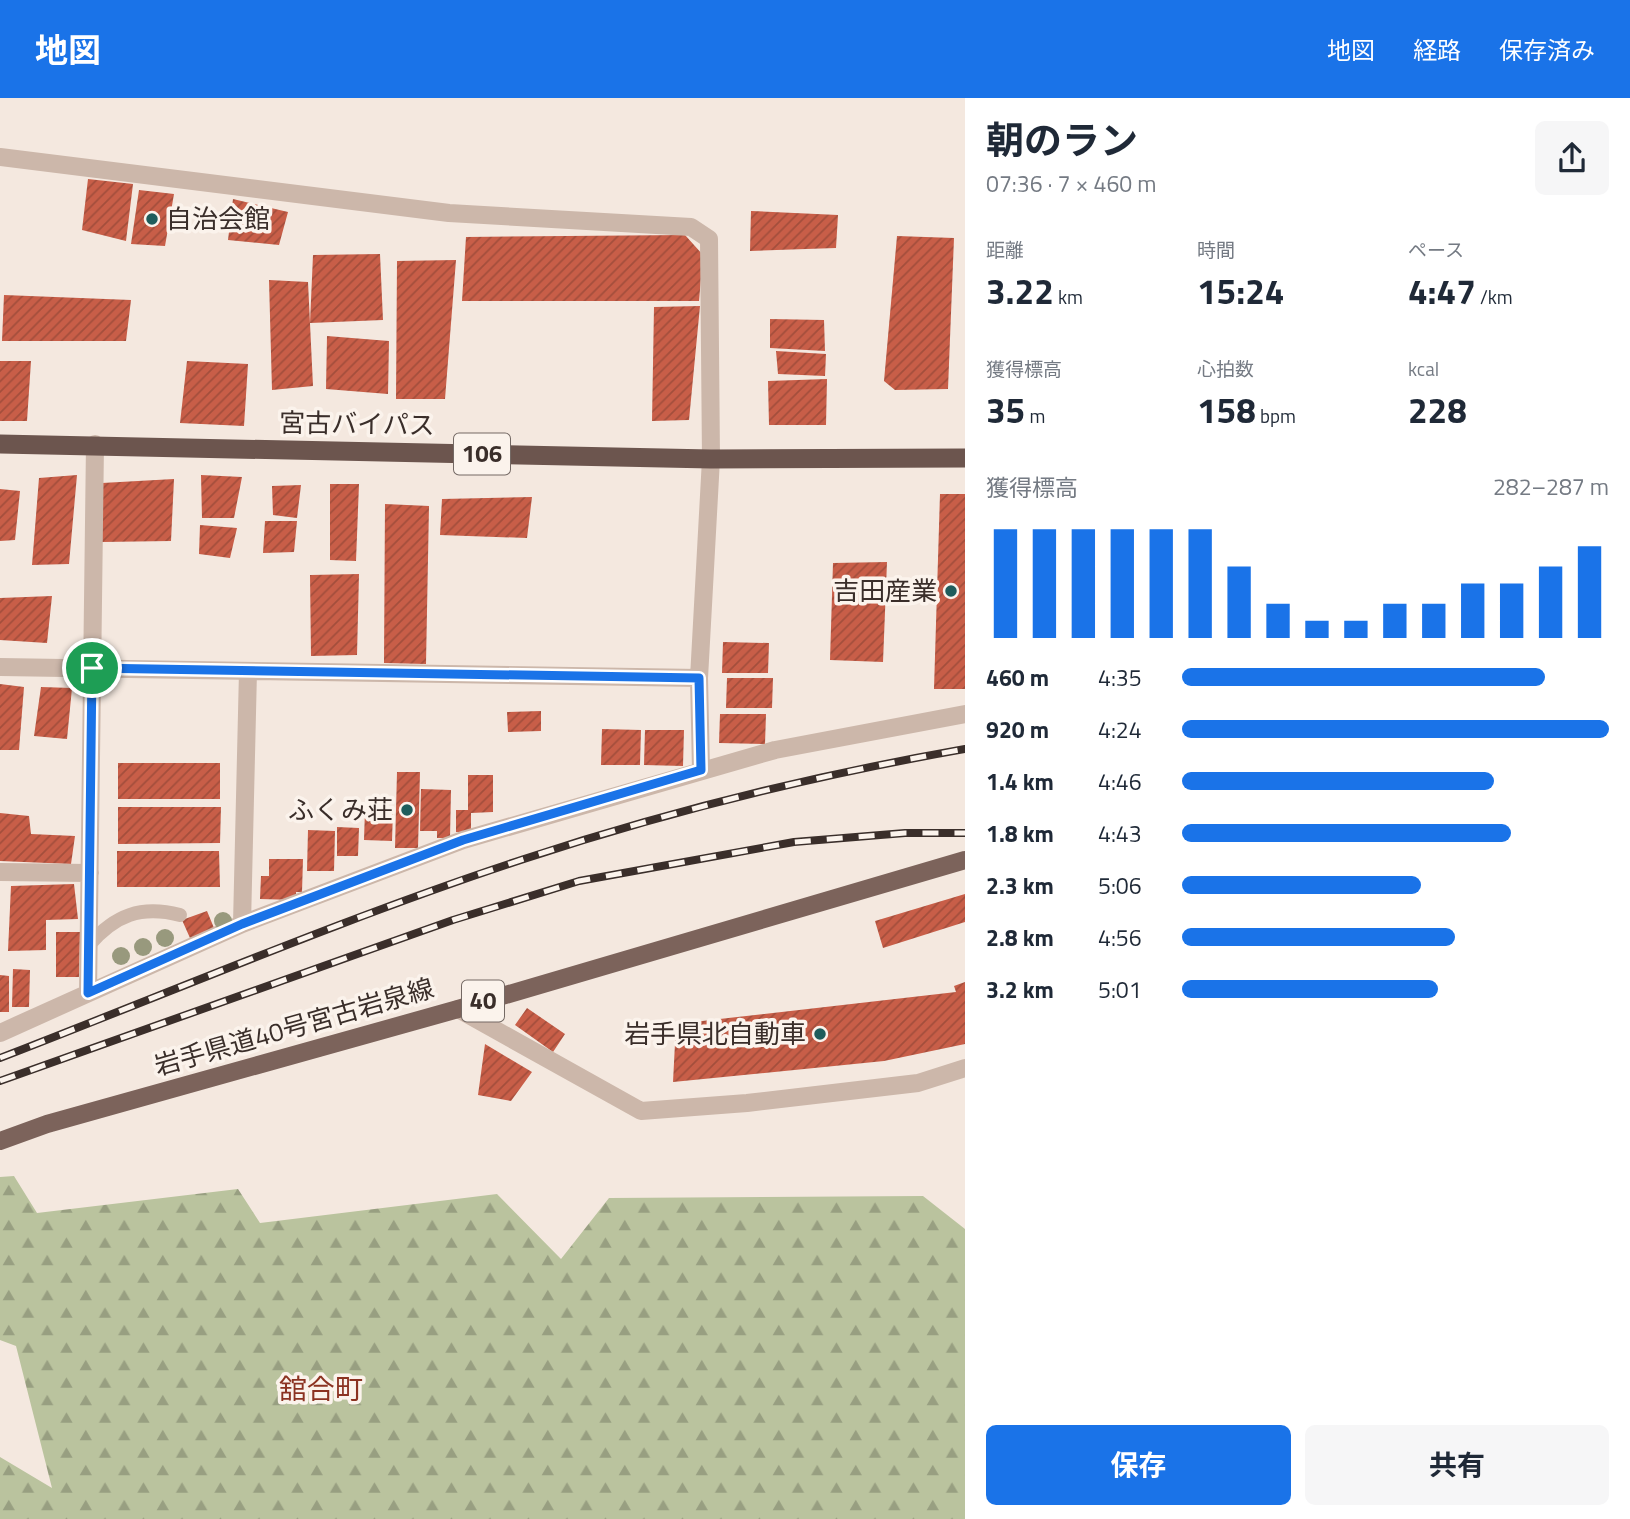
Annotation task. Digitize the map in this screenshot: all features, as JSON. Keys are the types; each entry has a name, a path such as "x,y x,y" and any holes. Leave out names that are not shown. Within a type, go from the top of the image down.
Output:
{"highway":[{"name":"宮古バイパス","path":"0,444 711,459 965,458"}],"main road":[{"name":"岩手県道40号宮古岩泉線","path":"0,1142 47,1124 458,1009 965,860"}],"street":[{"path":"0,157 449,213 691,227 709,239 711,459 699,678 701,770"},
{"path":"88,993 95,444"},
{"path":"0,667 699,678"},
{"path":"242,924 248,671"},
{"path":"0,1033 242,924 463,840 775,750 965,714"},
{"path":"0,872 90,873"},
{"path":"458,1009 641,1111 747,1103 918,1083 965,1068"}],"lane":[{"path":"89,945 106,926 122,915 160,910 180,915"}],"green space":[{"path":"14,1176 37,1213 238,1189 260,1223 497,1194 561,1259 609,1198 923,1196 965,1229 965,1519 0,1519 0,1457 52,1488 16,1346 0,1340 0,1177"}],"building":[{"path":"88,179 133,184 126,241 82,230"},
{"name":"自治会館","path":"139,190 174,194 165,246 131,244"},
{"path":"233,199 288,212 279,245 228,240"},
{"path":"751,211 838,215 836,248 750,251"},
{"path":"685,235 703,255 699,301 462,301 466,237"},
{"path":"897,236 954,238 948,389 895,390 884,381"},
{"path":"380,254 383,320 310,323 313,255"},
{"path":"456,260 445,399 396,399 397,261"},
{"path":"269,280 308,282 313,386 272,390"},
{"path":"4,295 131,300 126,341 2,341"},
{"path":"700,306 689,420 652,421 654,307"},
{"path":"770,319 824,320 825,351 770,348"},
{"path":"327,336 389,341 388,394 326,389"},
{"path":"776,351 826,354 825,376 778,374"},
{"path":"0,361 31,361 27,421 0,421"},
{"path":"187,361 248,364 244,426 180,423"},
{"path":"827,379 826,425 769,425 768,381"},
{"path":"77,475 69,564 32,565 39,478"},
{"path":"201,475 242,477 234,518 202,518"},
{"path":"174,479 171,541 102,542 102,483"},
{"path":"330,484 359,484 356,561 330,560"},
{"path":"301,485 297,518 273,515 272,486"},
{"path":"0,489 20,491 15,540 0,541"},
{"name":"吉田産業","path":"940,494 965,494 965,689 934,689"},
{"path":"532,497 527,538 440,535 442,499"},
{"path":"385,504 429,506 426,664 384,663"},
{"path":"265,521 297,521 294,552 263,553"},
{"path":"200,525 237,528 230,558 199,554"},
{"path":"887,562 883,662 830,660 833,563"},
{"path":"359,574 357,655 311,656 310,575"},
{"path":"52,596 47,643 0,640 0,598"},
{"path":"723,642 769,643 768,673 722,673"},
{"path":"727,678 773,678 772,708 726,708"},
{"path":"0,684 24,687 19,750 0,750"},
{"path":"41,687 72,688 67,739 34,736"},
{"path":"541,711 541,731 508,732 507,712"},
{"path":"720,714 766,714 765,744 719,743"},
{"path":"602,729 641,730 640,765 601,765"},
{"path":"645,730 684,730 683,766 644,765"},
{"path":"118,763 220,763 220,799 118,799"},
{"name":"ふくみ荘","path":"397,772 420,772 418,848 395,848"},
{"path":"468,775 493,775 493,812 471,813 471,832 456,832 456,810 468,810"},
{"path":"421,789 451,790 450,838 437,838 437,831 420,831"},
{"path":"118,807 221,807 220,843 118,844"},
{"path":"365,809 393,810 392,841 364,840"},
{"path":"0,813 29,816 31,834 75,836 71,864 0,861"},
{"path":"337,827 359,828 358,856 337,856"},
{"path":"308,830 335,831 334,871 307,871"},
{"path":"117,851 219,851 220,887 117,887"},
{"path":"269,859 303,859 302,892 296,892 296,900 260,899 261,876 269,876"},
{"path":"74,884 78,919 46,920 46,950 8,951 11,886"},
{"path":"965,894 965,922 883,948 875,921"},
{"path":"207,911 214,928 190,938 182,920"},
{"path":"56,932 80,932 79,977 56,977"},
{"path":"13,969 30,970 29,1007 12,1007"},
{"path":"0,975 9,976 9,1012 0,1012"},
{"name":"岩手県北自動車","path":"965,982 965,1044 884,1061 673,1082 676,1024 956,992 954,986"},
{"path":"527,1008 565,1034 553,1052 515,1025"},
{"path":"485,1044 532,1072 511,1101 478,1095"}],"railway":[{"path":"0,1058 326,930 524,859 742,796 965,749"},
{"path":"0,1081 453,920 579,881 794,842 905,833 965,833"}],"place":[{"name":"自治会館","path":"152,219"},
{"name":"吉田産業","path":"951,591"},
{"name":"ふくみ荘","path":"407,810"},
{"name":"岩手県北自動車","path":"820,1034"}],"district":[{"name":"舘合町","path":"321,1389"}],"route":[{"path":"92,668 699,678 701,770 463,840 242,924 88,993 92,668"}]}
